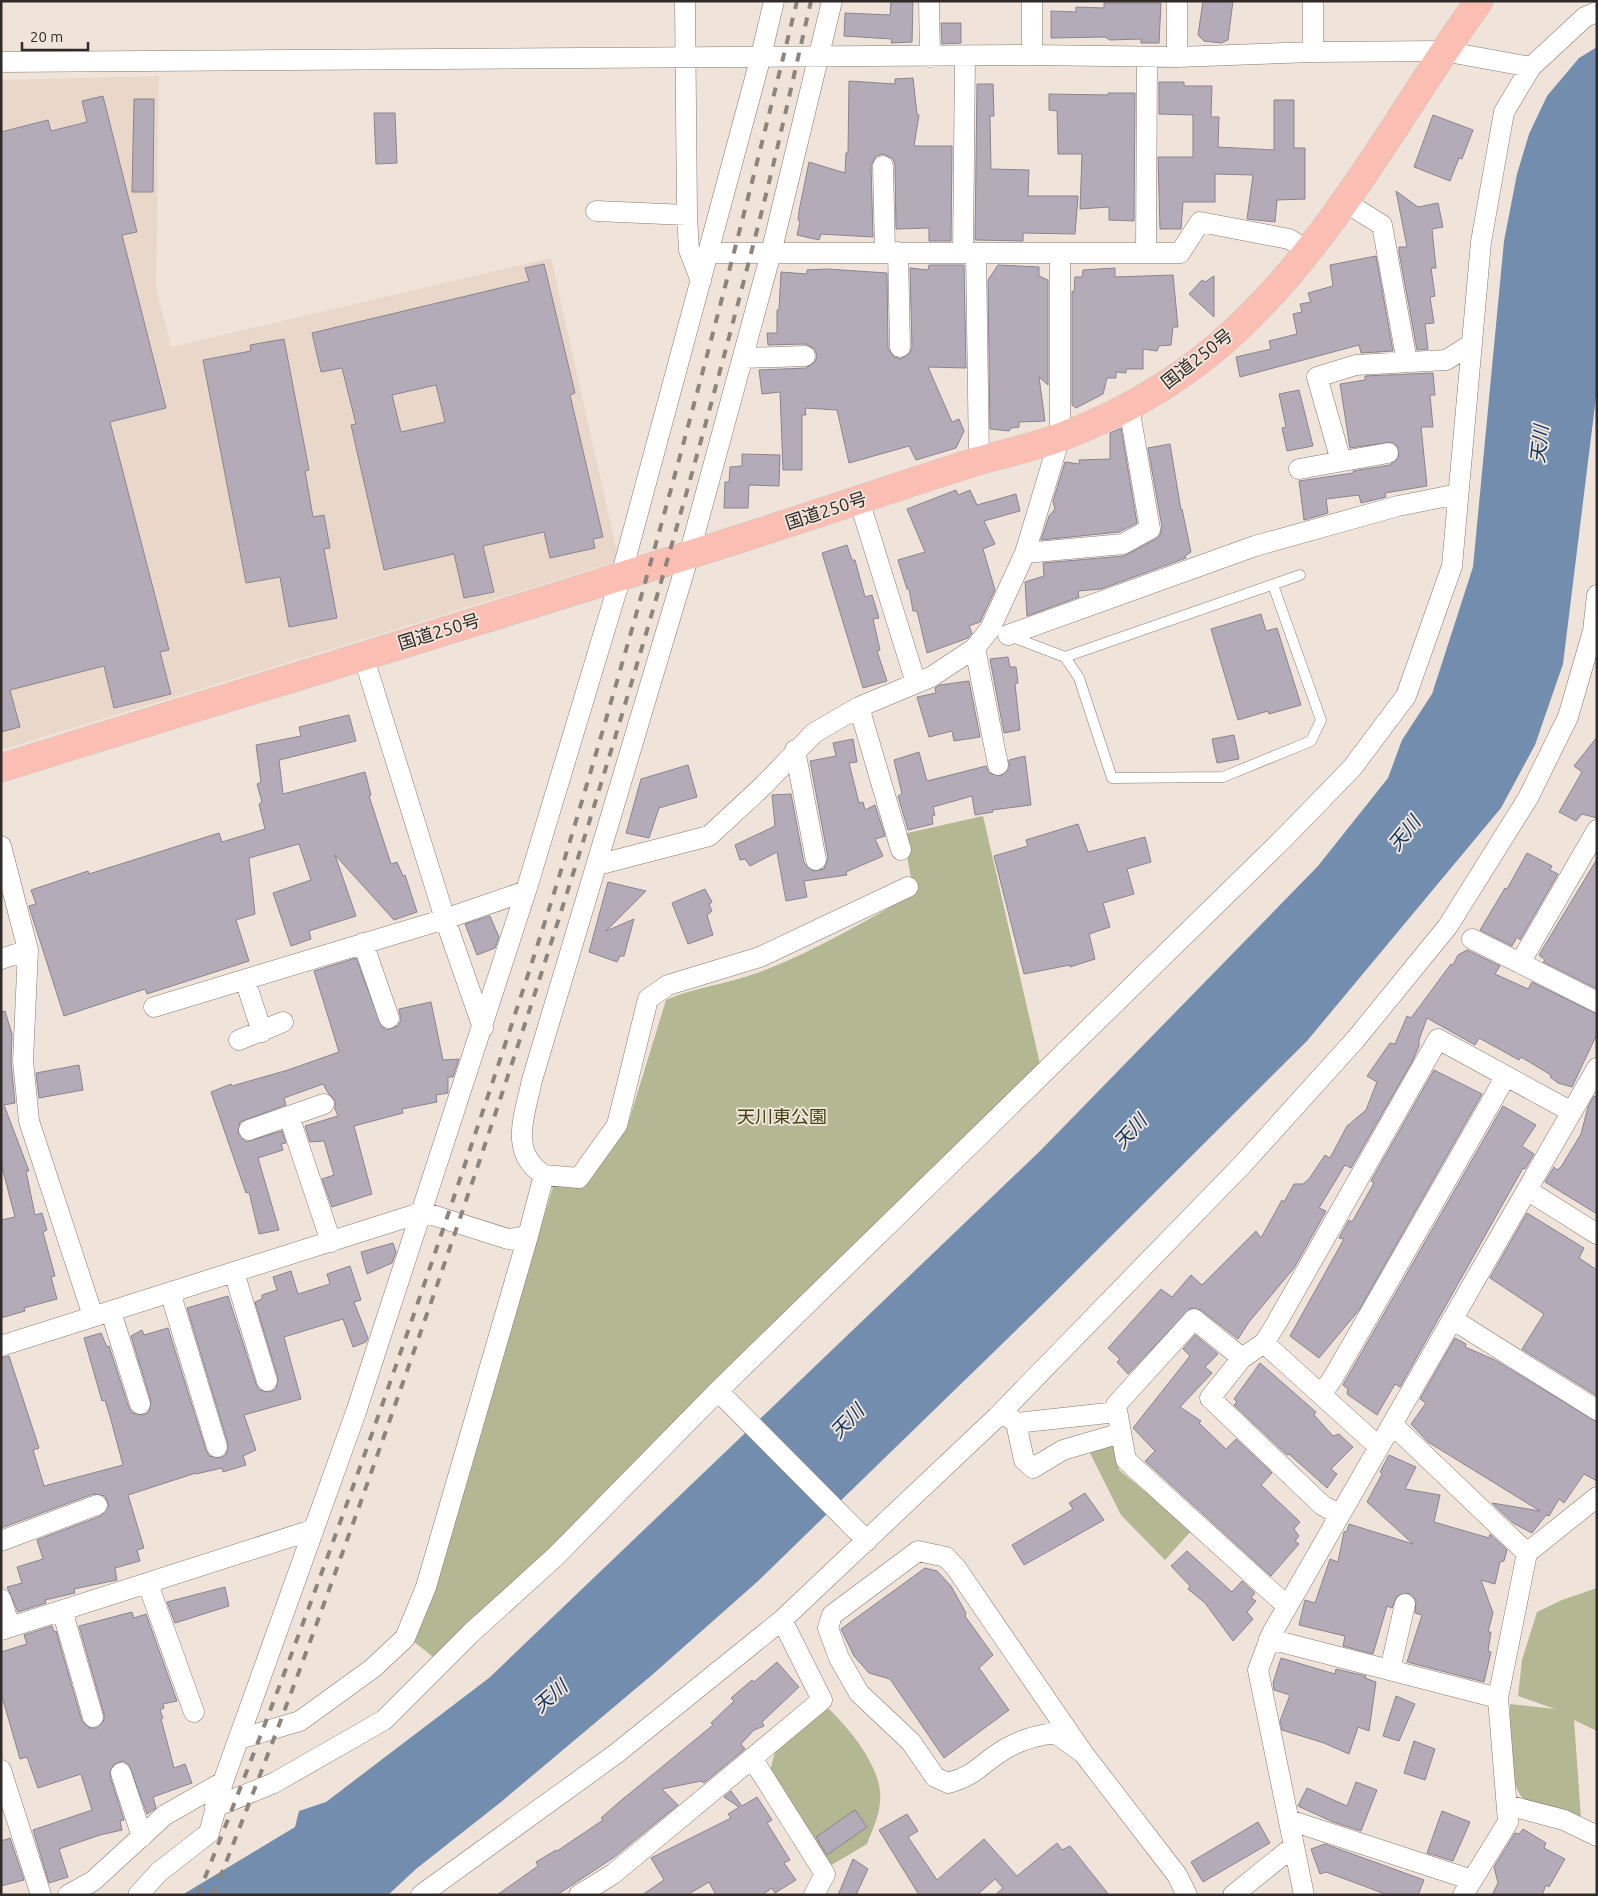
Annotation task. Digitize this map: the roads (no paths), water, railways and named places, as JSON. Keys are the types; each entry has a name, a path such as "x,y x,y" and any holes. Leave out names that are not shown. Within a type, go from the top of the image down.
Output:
{"highway":[{"name":"国道250号","path":"1,768 689,555 979,461 1060,437 1130,407 1172,381 1216,348 1276,290 1309,251 1345,202 1479,1"}],"street":[{"path":"685,1 687,215 689,250 701,281"},
{"path":"138,1895 159,1872 209,1833 223,1782 356,1412 423,1212 526,891 621,576 761,56 774,1"},
{"path":"832,1 744,358 724,423 689,555 532,1080 520,1140 532,1167 544,1175 579,1178 617,1125 648,1000 668,985 760,958 908,887"},
{"path":"929,1 930,57"},
{"path":"1032,1 1032,55"},
{"path":"1177,1 1177,57"},
{"path":"1313,1 1313,52"},
{"path":"215,1807 274,1783 384,1720 471,1633 556,1556 718,1391 1284,839 1352,768 1406,696 1452,566 1481,242 1504,112 1531,67 1585,17 1597,12"},
{"path":"1,62 761,56 818,58 1032,55 1177,57 1313,52 1444,51 1531,67"},
{"path":"965,56 969,252 979,461"},
{"path":"1146,253 1147,57"},
{"path":"883,166 900,347"},
{"path":"1345,202 1382,226 1407,362"},
{"path":"596,211 687,215"},
{"path":"708,253 1180,252 1200,222 1289,239 1309,251"},
{"path":"999,632 1060,437 1060,253"},
{"path":"1341,461 1317,377 1356,365 1446,360 1472,344"},
{"path":"744,358 805,356"},
{"path":"1025,553 1123,544 1150,528 1130,407"},
{"path":"1299,469 1388,453"},
{"path":"597,865 709,836 764,785 814,732 859,707 931,677 999,632 1255,546 1398,506 1458,494"},
{"path":"858,500 916,683"},
{"path":"421,1895 617,1753 782,1620 867,1541 1009,1417 1242,1165 1355,1040 1448,926 1528,798 1568,717 1593,631 1597,595"},
{"path":"975,648 998,765"},
{"path":"364,655 445,919 482,1028"},
{"path":"859,707 901,850"},
{"path":"795,750 816,860"},
{"path":"1520,963 1597,830"},
{"path":"1,846 28,950 23,1061 29,1121 102,1314 140,1404"},
{"path":"154,1007 445,919 526,891"},
{"path":"1472,940 1597,1002"},
{"path":"363,943 389,1018"},
{"path":"1,959 28,950"},
{"path":"245,980 262,1032"},
{"path":"240,1040 283,1022"},
{"path":"1340,1515 1322,1505 1210,1398 1242,1358 1264,1343 1438,1039 1572,1112"},
{"path":"1298,1891 1294,1846 1258,1670 1269,1639 1597,1068"},
{"path":"1322,1393 1334,1378 1506,1076"},
{"path":"249,1130 324,1104"},
{"path":"289,1116 331,1242"},
{"path":"239,1739 300,1721 373,1668 405,1638 426,1587 544,1175"},
{"path":"1527,1190 1597,1234"},
{"path":"1,1346 423,1212 508,1239 528,1236"},
{"path":"234,1272 268,1381"},
{"path":"170,1292 217,1447"},
{"path":"1242,1358 1194,1319 1116,1405 1117,1412 1126,1460 1287,1606"},
{"path":"1452,1320 1597,1410"},
{"path":"1264,1343 1322,1393 1379,1447"},
{"path":"718,1391 867,1541"},
{"path":"1009,1417 1117,1412"},
{"path":"1009,1417 1024,1460 1033,1468 1063,1450 1121,1433"},
{"path":"1392,1424 1527,1553"},
{"path":"1289,1820 1467,1887 1508,1822 1498,1698 1527,1553 1597,1497"},
{"path":"1,1541 97,1505"},
{"path":"1,1600 5,1628 148,1584 312,1530"},
{"path":"1083,1753 1055,1732 1034,1735 1006,1748 963,1779 948,1783 935,1776 911,1742 859,1693 839,1658 828,1628 832,1615 918,1552 946,1557 956,1568 1083,1753 1177,1875 1187,1895"},
{"path":"148,1584 194,1712"},
{"path":"1390,1670 1406,1604"},
{"path":"62,1610 92,1717"},
{"path":"579,1895 613,1874 822,1700 782,1620"},
{"path":"1269,1639 1498,1698"},
{"path":"752,1758 825,1874 814,1895"},
{"path":"1,1770 41,1895"},
{"path":"120,1773 142,1837"},
{"path":"68,1895 93,1880 165,1815 223,1782"},
{"path":"1507,1805 1564,1820 1597,1836"},
{"path":"1233,1895 1294,1846"}],"lane":[{"path":"1065,657 1300,575"},
{"path":"999,632 1065,657 1079,678 1112,778 1223,777 1311,741 1321,720 1273,585"}],"water":[{"name":"天川","path":"1597,47 1597,389 1563,664 1535,745 1501,808 1307,1041 1038,1309 757,1582 652,1675 501,1802 416,1869 388,1895 182,1895 295,1827 299,1811 326,1802 489,1678 1040,1151 1318,866 1388,778 1402,740 1432,694 1473,567 1504,241 1517,174 1529,134 1547,96 1579,58"}],"railway":[{"path":"198,1895 233,1808 364,1457 518,1007 576,821 664,515 746,207 797,1"},
{"path":"213,1895 291,1692 414,1351 508,1075 597,797 680,516 719,375 763,205 811,1"}],"park label":[{"name":"天川東公園","path":"782,1117"}]}
